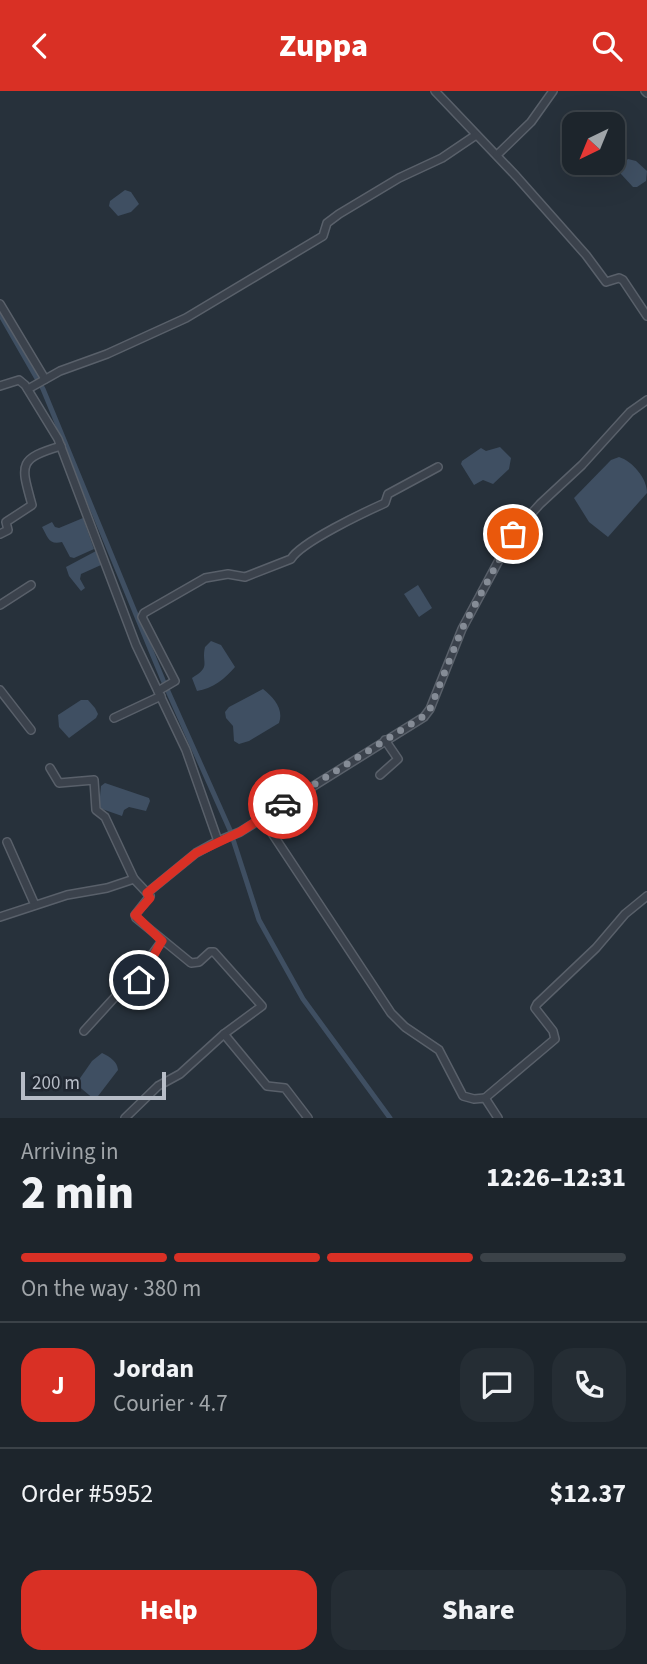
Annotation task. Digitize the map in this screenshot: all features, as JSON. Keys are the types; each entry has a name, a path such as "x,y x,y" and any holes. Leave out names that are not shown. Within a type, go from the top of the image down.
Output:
{"street":[{"path":"435,91 497,155 586,255 606,282 621,278 647,316"},
{"path":"497,155 531,122 552,91"},
{"path":"31,388 162,330 234,291 323,236 327,223 339,214 399,178 442,158 476,135"},
{"path":"0,304 43,381"},
{"path":"0,386 19,380 31,388 61,446 136,645 163,690 220,841"},
{"path":"147,893 186,861 240,832 424,716 430,709 462,629 513,534 630,412 647,400"},
{"path":"0,534 8,530 6,522 32,505 23,475 24,466 34,456 61,446"},
{"path":"114,718 175,681 142,617 144,613 205,578 228,574 244,577 291,559 293,554 327,533 386,503 388,494 438,467"},
{"path":"0,605 32,585"},
{"path":"0,691 31,730"},
{"path":"380,775 398,759 385,740"},
{"path":"50,768 58,783 94,780 96,810 105,817 134,879 150,898 135,915 162,941 191,963 199,962 210,952 214,953 262,1006 224,1034 180,1074 158,1086 125,1118"},
{"path":"262,818 391,1013 405,1027 439,1050 463,1096 474,1099 485,1098 555,1039 553,1031 535,1008 537,1004 596,948 625,914 647,896"},
{"path":"7,842 35,905"},
{"path":"0,917 67,895 107,888 134,879"},
{"path":"84,1031 116,997 147,971 152,956 162,941"},
{"path":"224,1034 267,1086 285,1088 308,1118"},
{"path":"485,1098 498,1118"}],"water":[{"path":"628,159 636,161 647,171 646,181 633,187 622,175 625,175 625,162"},
{"path":"125,190 131,192 139,204 131,212 118,216 109,206 110,201"},
{"path":"500,447 511,458 509,469 493,484 483,480 474,485 461,464 462,461 481,448 486,451"},
{"path":"619,457 638,471 647,493 608,537 589,522 574,498 611,460"},
{"path":"83,518 94,549 74,558 70,557 62,542 49,540 42,527 52,522 59,528"},
{"path":"96,551 101,565 81,574 80,579 85,588 81,591 69,576 66,567"},
{"path":"418,585 432,608 419,617 404,594"},
{"path":"211,641 221,645 235,667 218,682 197,691 192,678 204,667 205,647"},
{"path":"263,689 277,704 279,723 239,744 234,741 233,726 226,718 225,712 229,707"},
{"path":"81,700 88,700 98,714 69,738 59,727 58,715"},
{"path":"105,783 149,798 146,811 129,807 124,810 122,816 102,809 99,806 101,786"},
{"path":"102,1053 115,1062 118,1070 95,1100 76,1084 92,1061"}],"waterway":[{"path":"0,314 43,389 163,680 230,830 259,920 303,999 390,1118"}],"way so far":[{"path":"283,804 365,755 424,716 430,709 462,629 513,534"}],"route":[{"path":"139,980 147,971 149,961 162,941 135,915 150,898 147,893 196,853 240,832 283,804"}]}
